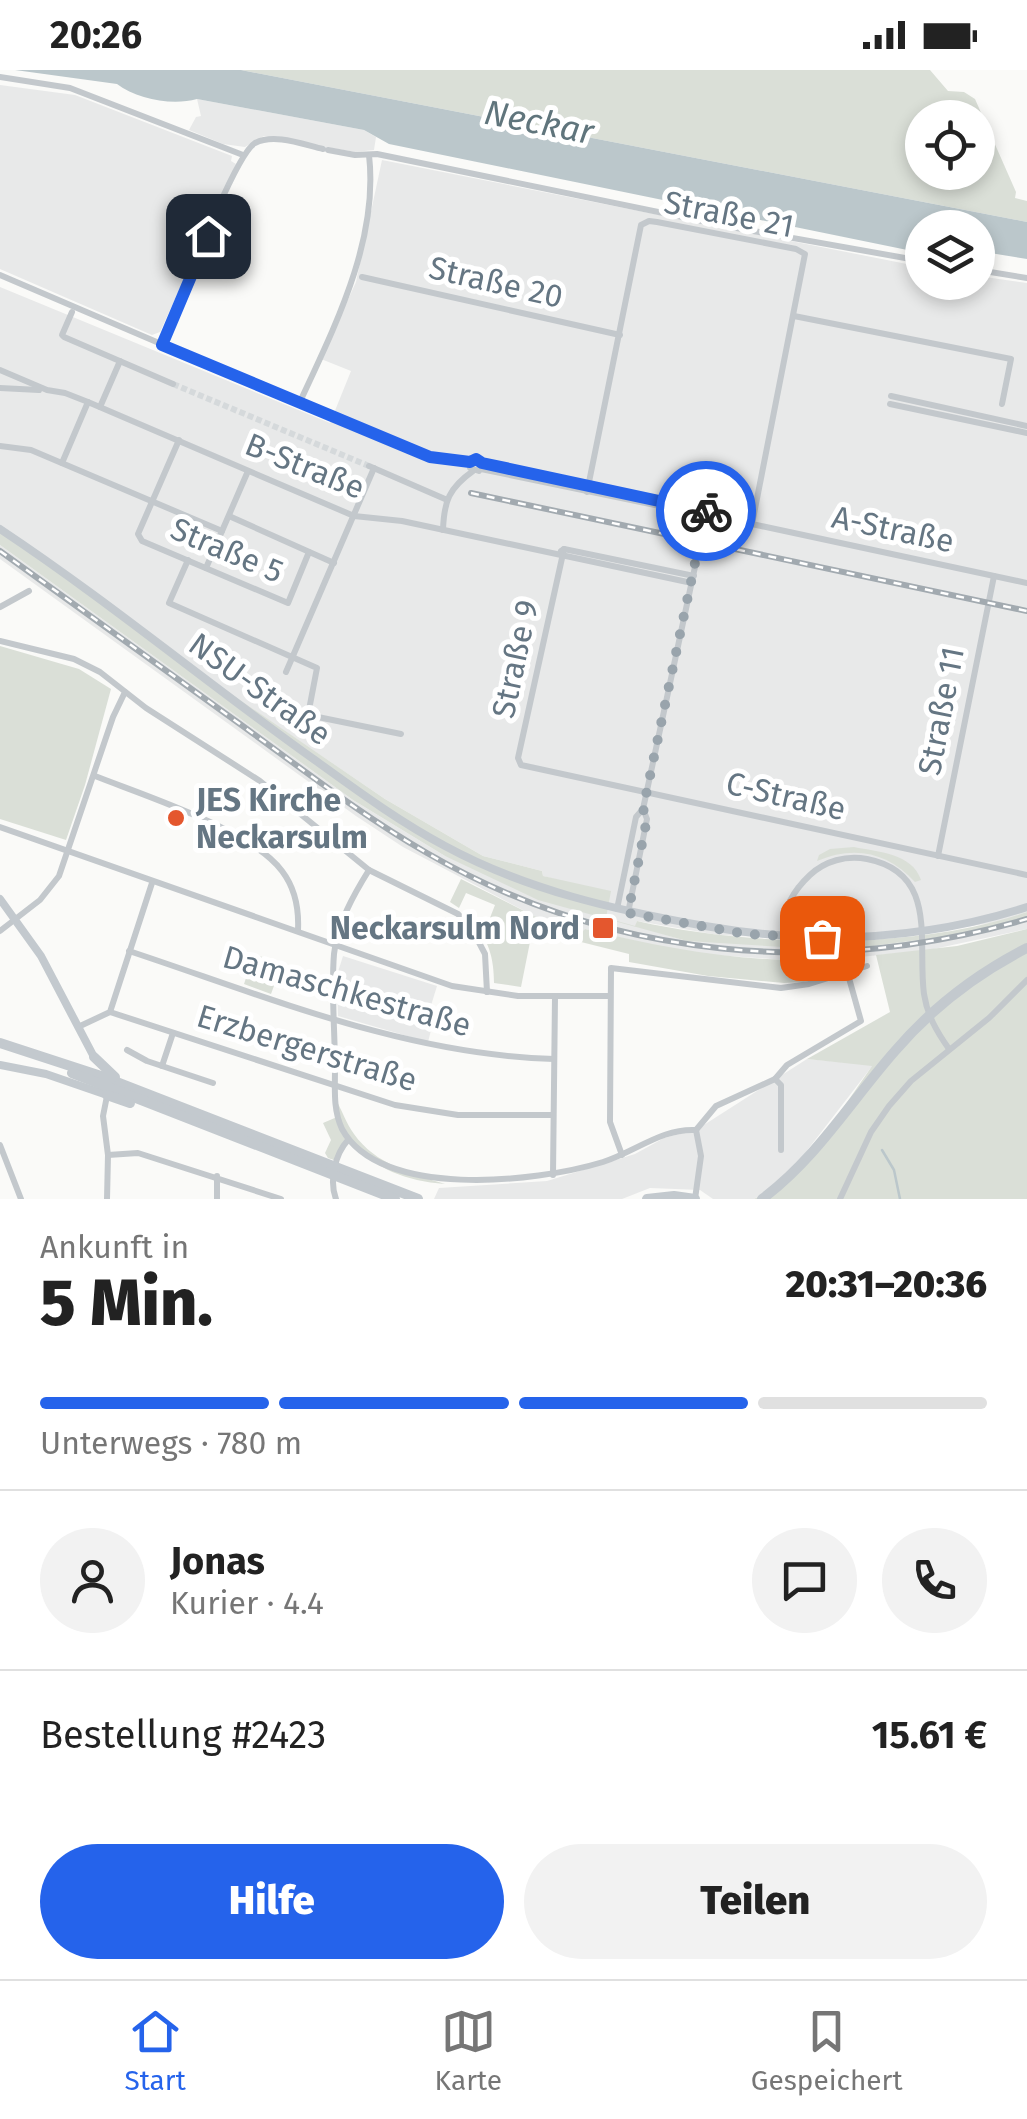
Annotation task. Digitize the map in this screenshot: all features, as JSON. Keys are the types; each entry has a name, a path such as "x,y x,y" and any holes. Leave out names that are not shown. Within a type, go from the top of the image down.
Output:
{"highway":[{"path":"762,1199 804,1163 920,1024 974,979 1027,948"},
{"path":"1,1043 128,1087 395,1199"},
{"path":"1,1043 193,1121"},
{"path":"94,1057 128,1087"},
{"path":"107,1095 328,1168"},
{"path":"340,1174 418,1199"},
{"path":"650,1198 696,1199"}],"main road":[{"name":"NSU-Straße","path":"0,529 285,739 422,832 506,874 628,913 760,935 885,937 950,928 1027,908"},
{"path":"0,899 41,956 94,1057"},
{"path":"0,1065 46,1074 107,1095"}],"street":[{"path":"0,77 70,88 243,155"},
{"path":"162,345 243,155 249,147 266,139 377,154 731,227 905,258"},
{"path":"299,404 357,266 369,192 369,155"},
{"name":"Straße 21","path":"588,489 641,226 649,221 796,249 804,254 794,316 750,524"},
{"path":"995,273 1027,278"},
{"name":"A-Straße","path":"0,275 400,446 447,460 1027,583"},
{"name":"Straße 20","path":"362,277 620,335"},
{"path":"72,312 64,338 173,384"},
{"path":"794,316 1011,359 1002,404"},
{"path":"100,407 120,361"},
{"name":"B-Straße","path":"0,370 46,390"},
{"name":"B-Straße","path":"0,388 65,392 354,516 693,580"},
{"path":"890,400 1027,430"},
{"path":"62,463 88,402"},
{"name":"Straße 5","path":"178,440 138,534 142,541 288,603 309,552"},
{"path":"0,446 31,450 222,530"},
{"path":"442,530 445,498 475,466"},
{"path":"286,672 372,467 445,498"},
{"path":"206,568 248,470"},
{"path":"616,910 636,816 643,809 706,515"},
{"path":"228,516 334,563"},
{"name":"Straße 9","path":"534,769 521,766 518,758 561,553"},
{"path":"188,560 169,603 317,668 308,715 401,734"},
{"name":"Straße 11","path":"938,856 994,576"},
{"path":"0,607 29,592"},
{"path":"0,641 80,662 260,782 370,870 448,908 464,920 484,954 487,992"},
{"path":"0,931 52,886 69,851 113,717 125,692"},
{"name":"C-Straße","path":"534,769 1027,875"},
{"path":"94,776 196,818 260,850 289,881 298,909 298,930"},
{"path":"628,913 647,819 643,809"},
{"path":"0,827 428,979 487,992 610,996"},
{"path":"760,935 780,928 788,904 822,866 849,858 884,864 903,879 920,907 928,1013 950,1048"},
{"path":"370,870 351,900 336,947 338,1118 348,1140 380,1168 423,1182 476,1184 554,1175 622,1155 672,1131 696,1130 716,1106 776,1078 787,1064 862,1021 848,971"},
{"path":"78,1026 110,1012 152,883"},
{"path":"788,936 795,894"},
{"path":"794,917 808,930 867,938"},
{"path":"784,921 788,936"},
{"name":"Damaschkestraße","path":"129,951 335,1019 454,1051 554,1059"},
{"path":"622,1155 610,1122 611,968 770,988 809,984 866,966"},
{"path":"840,1199 880,1118 911,1081 989,1018 1027,980"},
{"path":"554,1175 555,997"},
{"name":"Erzbergerstraße","path":"110,1012 395,1105 442,1113 553,1115"},
{"path":"162,1066 173,1033"},
{"path":"127,1050 213,1083"},
{"path":"776,1078 781,1085 781,1150"},
{"path":"107,1095 103,1116 108,1155 107,1199"},
{"path":"696,1130 701,1156 696,1199"},
{"path":"336,1199 332,1187 338,1156 348,1140"},
{"path":"0,1146 22,1199"},
{"path":"108,1155 138,1153 282,1199"},
{"path":"217,1199 218,1176"}],"shaded area":[{"path":"15,70 241,70 965,210 905,210 905,250 389,144 364,130 197,99 155,100 117,84"},
{"path":"241,70 930,70 948,91 964,92 975,100 905,100 905,190 995,190 995,144 1016,192 1015,198 1027,201 1027,222 995,216 995,210 965,210"},
{"path":"0,85 75,95 232,156 231,161 236,164 160,332 152,335 0,269"},
{"path":"197,99 364,130 376,137 374,150 355,152 264,136 245,147 223,144 189,130 196,117 201,116"},
{"path":"382,160 905,264 905,300 995,300 995,278 1027,283 1027,912 1003,921 946,930 825,940 718,935 637,921 636,926 687,941 865,947 955,935 1027,917 1027,929 929,950 785,960 686,953 585,929 583,932 534,916 403,847 356,816 0,559 0,545 353,800 445,856 557,880 543,876 542,871 483,856 385,799 154,642 0,527 0,287 330,423 351,371 321,359 356,282"},
{"path":"995,216 1027,222 1027,259 995,254"},
{"path":"0,527 155,642 385,799 483,856 542,871 543,876 611,891 606,918 635,926 637,921 731,936 833,941 935,934 1027,912 1027,917 956,935 865,947 799,948 687,941 538,900 445,856 353,800 0,545"},
{"path":"0,646 79,669 111,689 66,840 0,819"},
{"path":"854,847 902,859 917,871 921,880 915,882 894,864 870,854 844,853 817,861 819,855 830,849"},
{"path":"461,879 534,916 582,932 585,929 721,955 789,960 860,957 861,964 804,982 708,976 629,962 629,954 541,932 530,942 521,987 494,983 489,950 471,922 486,928 495,905 466,893 459,908 450,902"},
{"path":"1027,929 1027,1199 754,1199 803,1157 872,1066 807,1059 890,1012 876,955 957,946"},
{"path":"254,954 282,964 271,994 244,984"},
{"path":"343,956 437,986 429,1012 435,1015 428,1042 338,1016 337,975"},
{"path":"807,1059 873,1065 802,1157 777,1184 754,1199 713,1199 700,1190 650,1188 622,1199 434,1199 439,1188 547,1181 635,1154 664,1138 696,1130"},
{"path":"335,1098 354,1134 372,1153 445,1184 392,1172 348,1141 337,1161 328,1158 325,1153 331,1140 323,1123 337,1117"}],"waterway":[{"path":"882,1150 894,1170 900,1199"}],"tunnel":[{"path":"173,384 369,466"}],"railway":[{"path":"471,493 1027,611"},
{"path":"0,551 379,823 498,889 570,917 644,936 720,948 796,952 873,949 1027,919"}],"way so far":[{"path":"706,511 643,809 647,819 628,913 746,934 822,938"}],"place":[{"name":"JES Kirche Neckarsulm","path":"176,818"},
{"name":"Neckarsulm Nord","path":"603,928"}],"route":[{"path":"208,236 162,345 430,457 470,462 476,459 706,511"}],"water label":[{"name":"Neckar","path":"539,122"}]}
